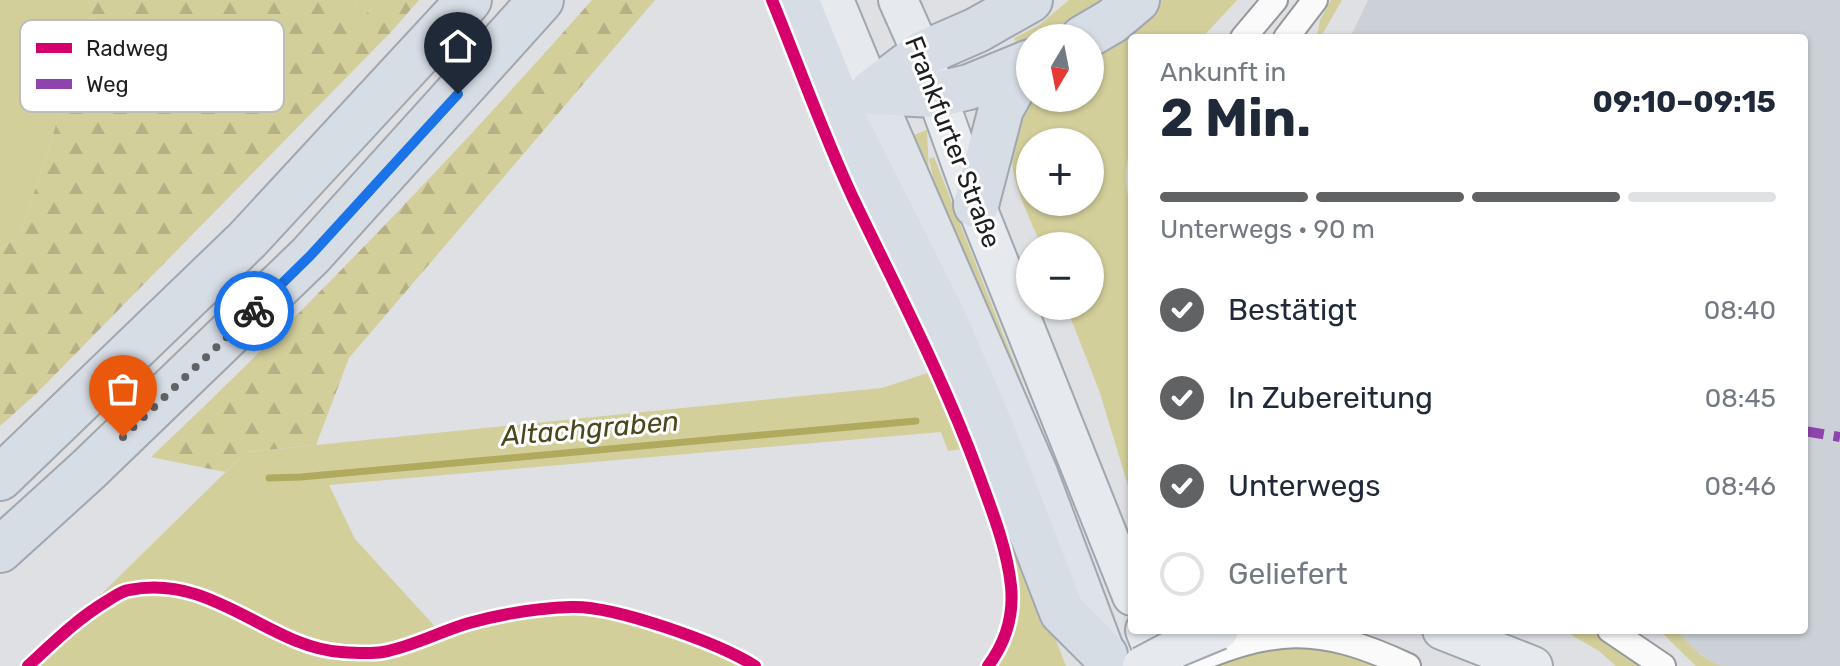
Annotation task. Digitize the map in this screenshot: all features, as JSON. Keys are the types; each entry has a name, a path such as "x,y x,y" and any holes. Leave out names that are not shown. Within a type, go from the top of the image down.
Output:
{"highway":[{"path":"0,478 247,240 469,0"},
{"path":"0,550 88,470 310,256 541,0"},
{"path":"796,0 849,130 945,321 992,430 1062,612 1119,662"},
{"path":"872,92 928,74 977,30 1030,0"},
{"path":"1104,26 1137,0"},
{"path":"928,74 969,87 1016,68"},
{"path":"976,205 1001,109 1016,83"},
{"name":"Frankfurter Straße","path":"872,92 1119,662"}],"main road":[{"name":"Frankfurter Straße","path":"834,0 872,92"},
{"name":"Frankfurter Straße","path":"898,0 1128,586"},
{"path":"1147,634 1159,666"},
{"path":"1119,662 1178,647 1209,634"},
{"path":"1452,634 1533,666"}],"street":[{"path":"1246,34 1275,0"},
{"path":"1289,34 1315,0"},
{"path":"1182,666 1227,647 1255,639 1293,634 1319,636 1368,649 1408,666"},
{"path":"1616,634 1663,666"}],"shaded area":[{"path":"1368,0 1840,0 1840,666 1722,666 1694,649 1680,634 1808,634 1808,34 1352,34"}],"green space":[{"path":"0,0 96,0 90,20 20,20 20,112 60,112 21,233 0,250"},
{"path":"96,0 358,0 351,32 378,0 419,0 37,393 0,426 0,250 21,233 60,112 284,112 284,20 90,20"},
{"path":"358,0 378,0 350,34"},
{"path":"592,0 655,0 349,358 316,445 246,452 225,472 151,457 377,233"},
{"path":"1069,0 1115,0 1077,24 1040,24"},
{"path":"1154,0 1237,0 1206,34 1128,34 1128,486 1100,393 1071,320 1104,320 1104,232 1035,232 1029,216 1104,216 1104,128 1016,128 1023,112 1104,112 1104,38"},
{"path":"1331,0 1342,0 1323,33 1317,34 1320,20"},
{"path":"1016,129 1016,183 1011,152"},
{"path":"927,130 929,174 911,136"},
{"path":"934,157 1110,608 1113,618 1108,620 935,187 929,159"},
{"path":"930,372 969,448 948,451 941,432 329,485 355,539 441,633 523,610 574,606 616,613 667,628 755,666 28,666 246,452 882,388"},
{"path":"983,452 1066,666 994,666 1012,632 1016,591 1007,543 977,455"},
{"path":"1570,634 1602,634 1649,666 1616,666 1599,651"},
{"path":"1663,634 1680,634 1702,656 1722,666 1696,666"},
{"path":"1309,644 1349,653 1380,666 1214,666 1259,650"}],"waterway":[{"name":"Altachgraben","path":"269,478 916,421"}],"marked path":[{"path":"1808,432 1840,437"}],"cycle path":[{"path":"772,0 842,174 951,404 998,530 1009,572 1011,608 1004,638 988,666"},
{"path":"28,666 76,623 118,594 159,588 187,592 214,601 289,638 341,652 383,652 481,620 532,610 571,607 612,612 665,627 755,666"}],"way so far":[{"path":"123,437 254,311"}],"route":[{"path":"254,311 310,256 458,94"}]}
